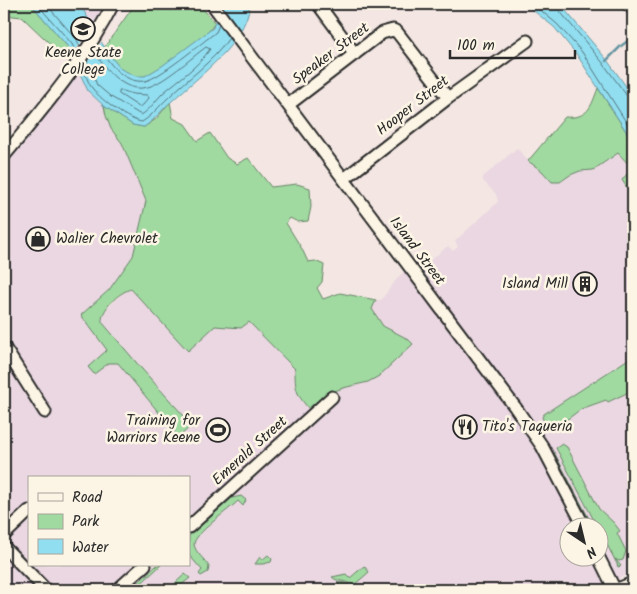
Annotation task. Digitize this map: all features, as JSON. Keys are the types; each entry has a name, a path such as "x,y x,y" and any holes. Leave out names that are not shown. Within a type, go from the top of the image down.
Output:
{"street":[{"path":"4,156 68,74 103,24 113,4"},
{"name":"Island Street","path":"213,4 515,407 542,446 579,516"},
{"path":"318,4 355,54"},
{"path":"628,4 633,9"},
{"name":"Speaker Street","path":"288,105 382,33 393,30 397,32 448,98"},
{"name":"Hooper Street","path":"344,179 448,98 527,41"},
{"path":"4,347 45,412"},
{"name":"Emerald Street","path":"190,526 332,397"},
{"path":"4,535 28,512"},
{"path":"4,547 46,590"},
{"path":"117,590 145,566"},
{"path":"603,566 615,590 633,582"}],"shaded area":[{"name":"Keene State College","path":"54,4 105,4 83,38"},
{"path":"78,69 88,91 104,106 111,129 122,143 146,201 133,256 109,290 82,315 107,350 94,374 109,363 118,363 179,437 192,425 102,322 103,313 124,291 131,289 136,295 215,326 241,328 249,322 295,369 295,387 309,408 326,394 368,382 408,339 383,326 372,309 376,300 381,300 399,276 418,260 423,266 448,246 453,251 458,247 455,241 498,202 496,194 483,181 483,177 517,148 530,163 553,182 560,182 580,171 593,170 618,153 632,168 633,356 544,414 561,424 581,409 607,400 608,402 633,390 633,572 592,590 4,590 4,165"}],"green space":[{"path":"4,4 31,4 68,47 70,52 65,58 22,17 4,15"},
{"path":"135,4 199,4 215,23 206,35 159,75 125,78 104,48"},
{"path":"598,88 633,142 633,197 622,180 632,168 618,153 593,170 580,171 560,182 552,182 542,171 528,161 565,117 579,116 588,110"},
{"path":"170,102 173,118 185,124 197,141 210,133 227,158 237,164 248,158 271,187 297,184 310,188 311,207 308,221 298,222 290,218 286,223 308,262 315,261 324,265 322,282 317,288 323,299 340,293 376,300 372,309 383,326 408,339 413,344 379,376 368,382 326,394 309,409 297,391 295,369 249,322 241,328 215,326 188,351 131,289 121,294 112,302 104,312 102,322 192,425 179,437 118,363 109,363 94,374 88,367 107,350 81,315 109,290 133,256 146,201 122,143 111,129 104,106 133,125 144,127 156,119"},
{"path":"633,356 633,390 608,402 606,400 581,409 553,430 548,430 542,417 544,414"},
{"path":"562,444 567,447 599,509 606,516 592,516 556,448"},
{"path":"554,452 588,516 586,516 554,457"},
{"path":"241,496 246,500 243,506 238,501 206,528 194,544 198,553 209,567 208,572 201,576 199,574 202,570 190,556 190,535 232,498"},
{"path":"610,519 620,531 617,533 626,551 623,560 615,559 621,566 618,567 610,550"},
{"path":"268,555 272,559 271,562 255,564 260,557 262,560"},
{"path":"156,566 160,566 134,590 130,590"},
{"path":"364,566 369,572 353,586 348,582 332,577 346,574 350,578"},
{"path":"185,574 190,578 175,590 172,586"},
{"path":"337,582 345,583 351,587 349,590 333,590 339,584"}],"water":[{"path":"31,4 80,4 107,52 121,69 136,76 145,76 162,66 213,28 220,4 250,4 240,32 220,58 144,127 133,125 104,106 88,91 68,47"},
{"path":"525,4 560,4 607,60 633,96 633,142 577,55 554,27"}],"pier":[{"path":"94,24 103,40 78,75 70,58"}],"waterway":[{"path":"606,61 633,37"}],"place":[{"name":"Keene State College","path":"83,29"},
{"name":"Walier Chevrolet","path":"38,239"},
{"name":"Island Mill","path":"585,284"},
{"name":"Tito's Taqueria","path":"465,427"},
{"name":"Training for Warriors Keene","path":"218,430"}]}
